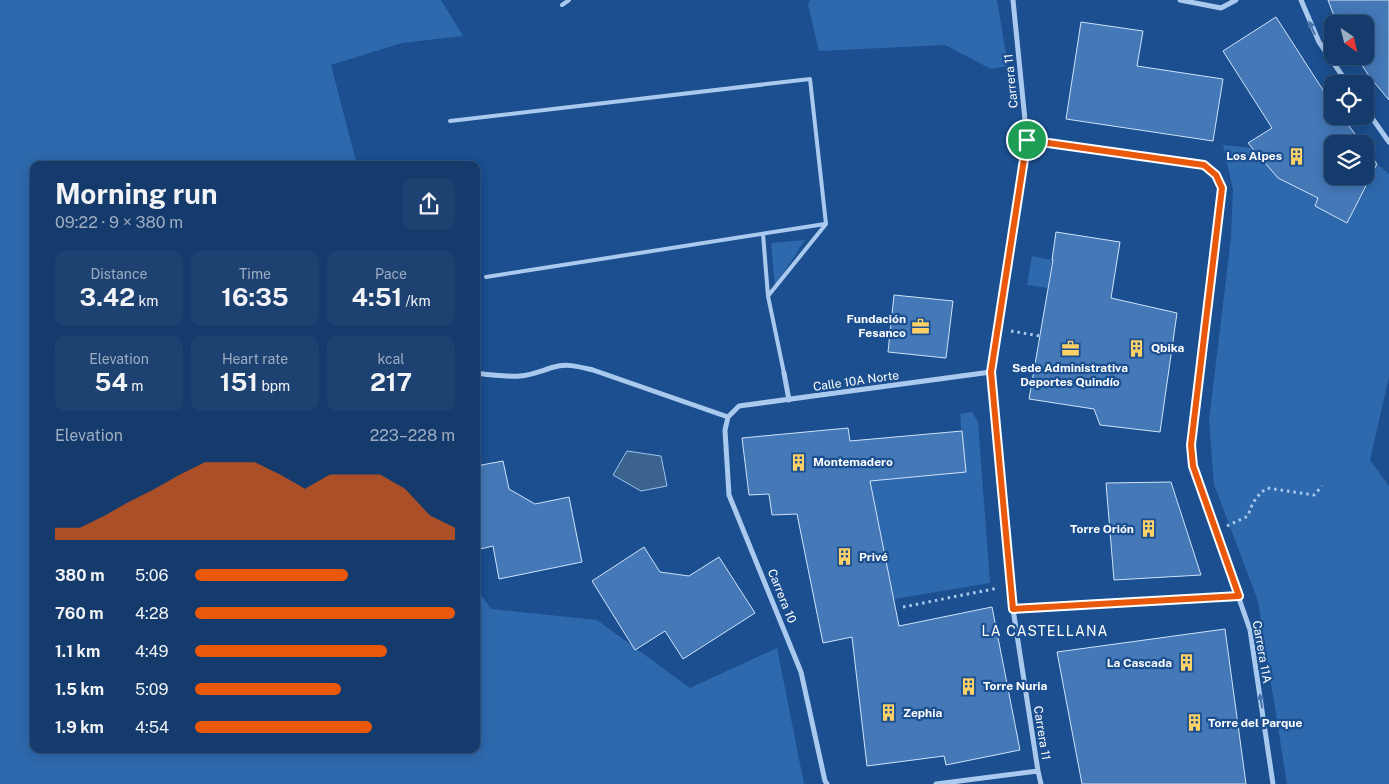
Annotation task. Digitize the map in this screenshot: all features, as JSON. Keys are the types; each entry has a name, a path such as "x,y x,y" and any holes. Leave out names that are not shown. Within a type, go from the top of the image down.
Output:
{"street":[{"name":"Carrera 11","path":"1012,0 1027,140 991,372 1013,609 1041,784"},
{"path":"1180,0 1221,8 1236,0"},
{"path":"1301,0 1319,42 1342,75"},
{"path":"1374,121 1389,142"},
{"name":"Carrera 11A","path":"1027,140 1204,165 1216,175 1222,188 1191,445 1193,466 1250,630 1273,784"},
{"path":"480,374 520,376 556,366 573,365 593,370 728,417"},
{"name":"Calle 10A Norte","path":"728,417 739,406 991,372"},
{"path":"784,373 789,400"},
{"name":"Carrera 10","path":"728,417 725,430 729,495 801,672 827,784"},
{"path":"1013,609 1239,596"},
{"path":"936,784 1038,771"}],"lane":[{"path":"562,5 569,0"},
{"path":"450,121 810,79 826,224 768,296"},
{"path":"486,277 826,224"},
{"path":"762,234 768,296 784,373"}],"path":[{"path":"998,329 1040,336"},
{"path":"1215,531 1248,516 1257,494 1267,488 1278,488 1314,496 1322,486"},
{"path":"903,607 1011,586"}],"shaded area":[{"path":"0,0 441,0 463,36 402,43 331,65 356,161 30,161 30,753 480,753 480,594 491,609 597,620 690,688 777,648 804,784 0,784"},
{"path":"810,0 997,0 1008,66 991,69 945,45 819,51 808,5"},
{"path":"1223,145 1253,148 1318,198 1315,206 1346,223 1366,185 1374,185 1374,170 1377,164 1389,174 1389,377 1370,460 1389,486 1389,784 1287,784 1258,601 1214,484 1209,420 1231,238 1233,190"},
{"path":"805,240 775,286 771,243"},
{"path":"1032,256 1052,260 1048,288 1027,285"},
{"path":"972,412 978,422 990,583 894,599 868,472 879,480 965,472 960,414"},
{"path":"627,451 661,456 667,486 641,491 613,475"}],"building":[{"path":"1328,0 1389,0 1389,100 1374,82 1374,75 1368,75 1362,65 1374,65 1374,15 1334,15"},
{"path":"1276,17 1324,92 1324,125 1348,125 1356,135 1324,135 1324,185 1366,185 1347,223 1315,206 1318,198 1278,178 1248,143 1272,128 1223,51"},
{"path":"1081,22 1143,31 1137,66 1223,79 1213,141 1066,119"},
{"path":"1056,232 1120,242 1111,298 1177,313 1160,432 1100,425 1094,409 1029,399 1053,260"},
{"name":"Fundación Fesanco","path":"894,295 953,301 946,358 888,352"},
{"path":"848,428 850,441 962,431 966,472 870,481 899,626 992,607 1020,750 946,765 944,756 867,766 852,637 823,643 797,514 772,515 769,494 749,495 742,438"},
{"path":"503,461 509,489 535,504 569,497 582,562 499,579 493,546 480,549 480,465"},
{"name":"Torre Orión","path":"1171,482 1201,575 1114,580 1106,483"},
{"path":"644,547 660,572 689,576 719,557 755,613 683,659 665,631 635,650 592,581"},
{"path":"1225,629 1246,784 1082,784 1057,652"}],"place":[{"name":"Los Alpes","path":"1296,156"},
{"name":"Fundación Fesanco","path":"920,326"},
{"name":"Qbika","path":"1137,348"},
{"name":"Sede Administrativa Deportes Quindío","path":"1070,349"},
{"name":"Montemadero","path":"799,462"},
{"name":"Torre Orión","path":"1148,529"},
{"name":"Privé","path":"845,557"},
{"name":"La Cascada","path":"1186,663"},
{"name":"Torre Nuria","path":"969,686"},
{"name":"Zephia","path":"889,713"},
{"name":"Torre del Parque","path":"1194,723"}],"district":[{"name":"LA CASTELLANA","path":"1045,631"}],"route":[{"path":"1027,140 1204,165 1216,175 1222,188 1191,445 1193,466 1239,596 1013,609 991,372 1027,140"}]}
